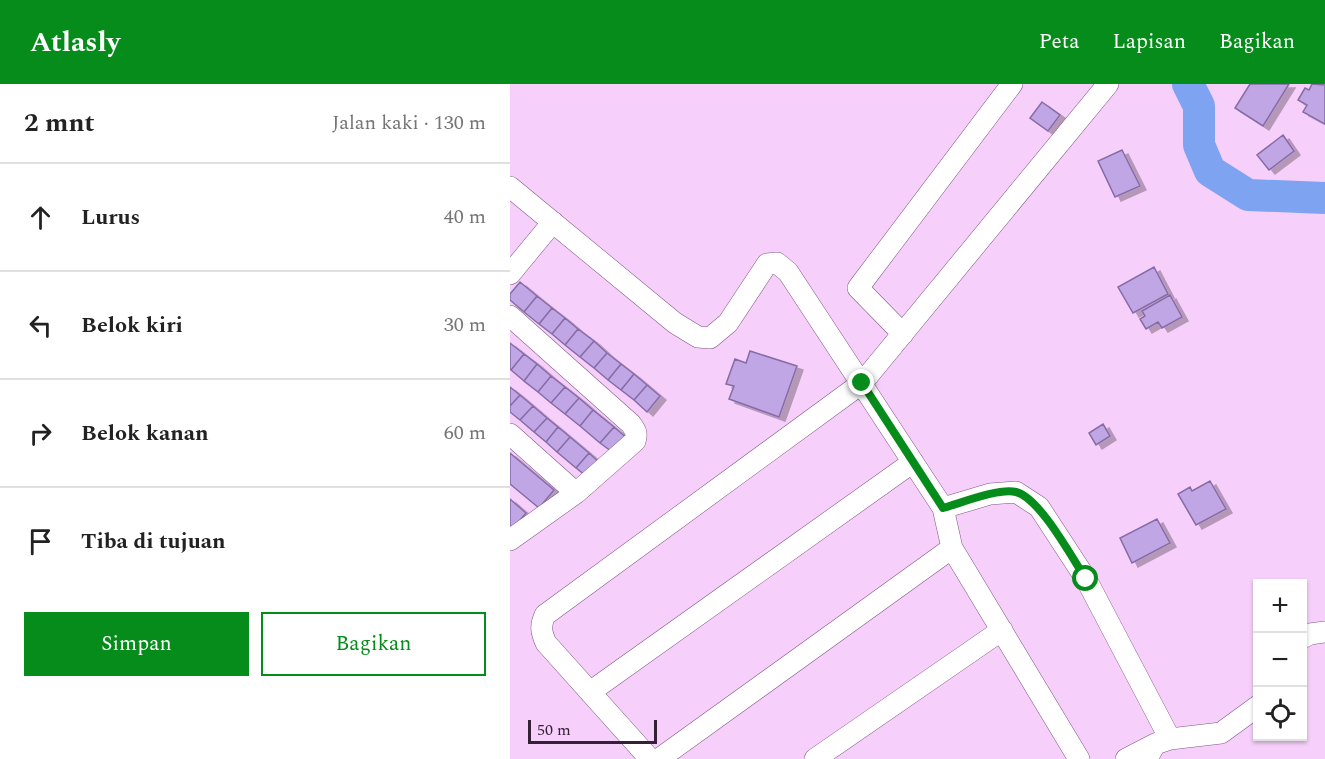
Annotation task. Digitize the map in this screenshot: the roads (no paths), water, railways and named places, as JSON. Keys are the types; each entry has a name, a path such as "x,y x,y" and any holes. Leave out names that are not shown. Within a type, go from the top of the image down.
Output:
{"street":[{"path":"903,334 858,288 1012,84"},
{"path":"650,759 546,643 541,632 541,623 545,615 862,383 1108,84"},
{"path":"510,187 675,323 698,337 710,338 728,323 767,264 777,263 788,272 943,508 952,548 1079,759"},
{"path":"510,274 553,222"},
{"path":"510,316 618,412 636,432 635,441 576,493 510,540"},
{"path":"510,434 576,493"},
{"path":"590,692 913,462"},
{"path":"943,508 990,494 1016,492 1039,507 1086,579 1158,747"},
{"path":"658,759 952,548"},
{"path":"815,759 1002,630"},
{"path":"1307,636 1325,632"},
{"path":"1126,759 1158,747 1221,733 1253,709"}],"waterway":[{"path":"1188,84 1199,106 1199,145 1210,171 1248,195 1325,198"}]}
